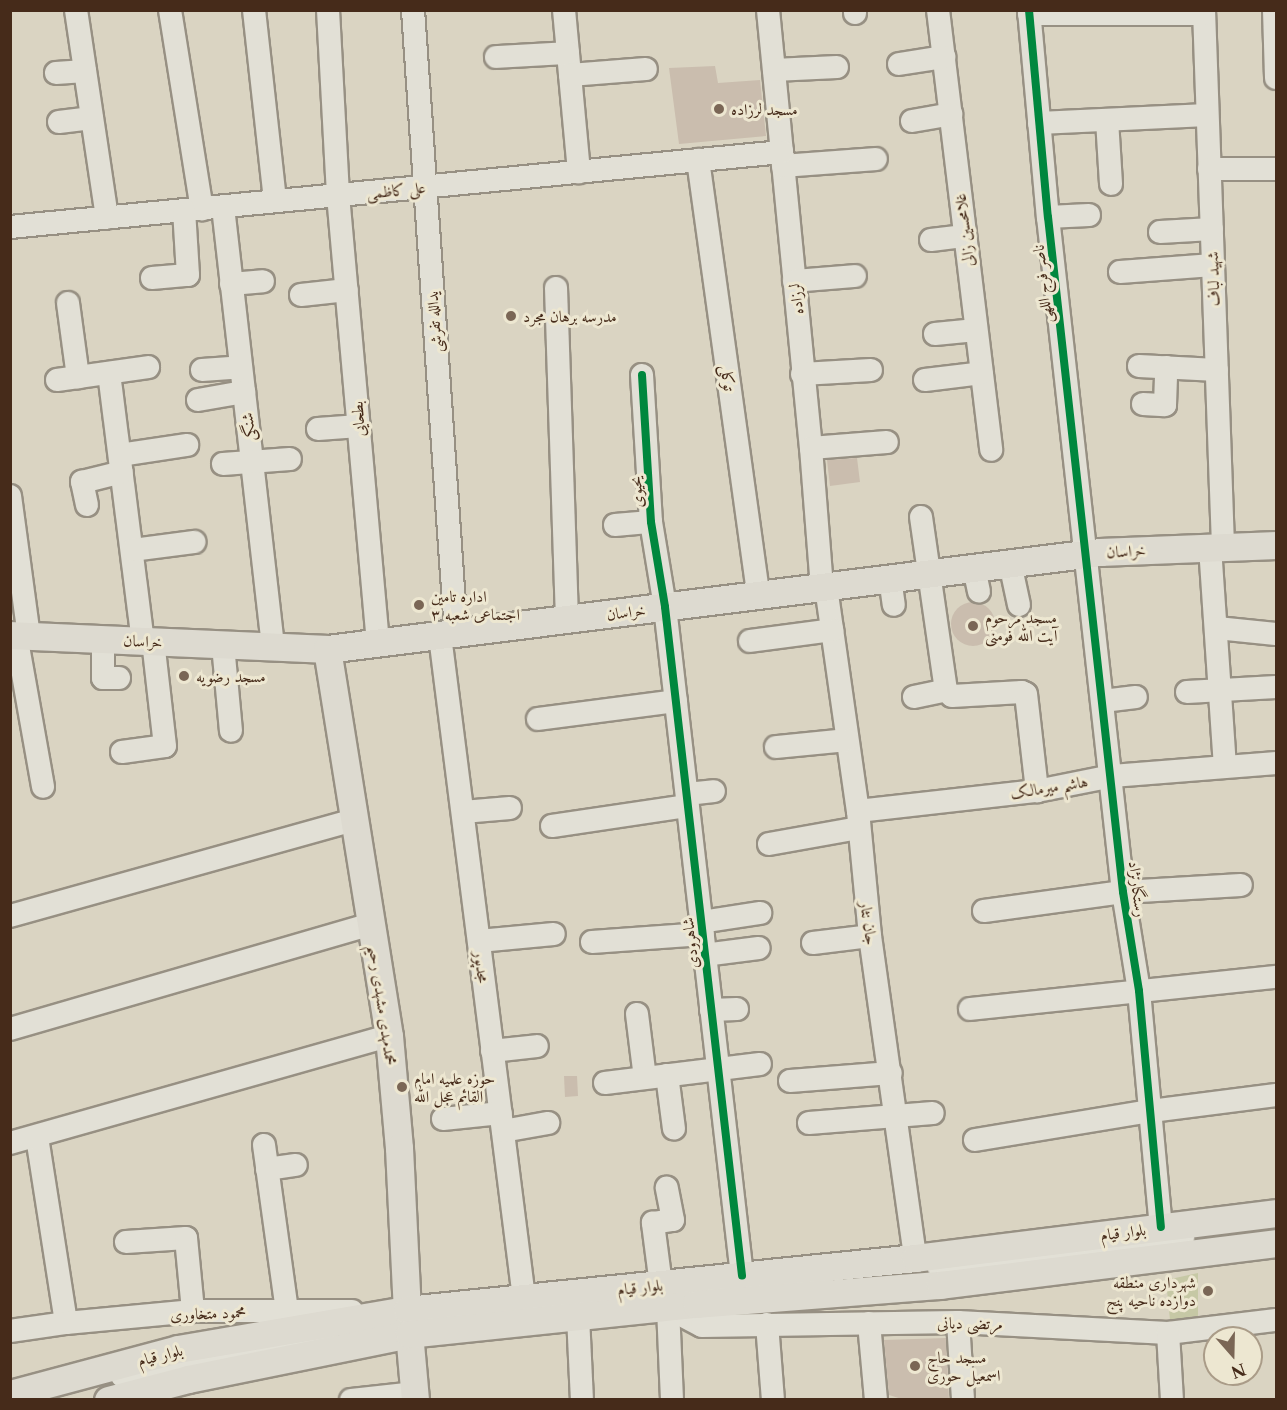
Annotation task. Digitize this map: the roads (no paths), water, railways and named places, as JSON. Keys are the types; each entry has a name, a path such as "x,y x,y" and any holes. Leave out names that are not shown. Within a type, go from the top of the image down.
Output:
{"main road":[{"name":"خراسان","path":"19,635 327,649 929,573 976,580 1010,563 1086,554 1276,545"},
{"name":"محمدمهدی مشهدی رحیم","path":"327,649 389,1036 399,1148 408,1322 415,1396"},
{"name":"بلوار قیام","path":"10,1394 178,1349 408,1322 578,1316 742,1276 915,1258 1276,1213"},
{"name":"بلوار قیام","path":"123,1398 408,1322 524,1298 664,1296 940,1285 1276,1243"}],"street":[{"path":"76,10 107,218"},
{"path":"152,278 188,275 203,208 170,10"},
{"path":"254,10 275,201"},
{"name":"بطحایی","path":"328,10 338,195 378,643"},
{"name":"یدالله تفرشی","path":"413,10 425,187 448,634"},
{"path":"564,10 579,172"},
{"name":"لرزاده","path":"768,10 824,587"},
{"name":"غلامحسین زالی","path":"938,10 991,450"},
{"path":"1274,10 1276,78"},
{"path":"1029,12 1204,12"},
{"name":"ناصر فرج اللهی","path":"1029,12 1048,217 1086,554"},
{"name":"شهید لباف","path":"1204,12 1216,370 1217,628 1225,766"},
{"path":"496,57 646,69"},
{"path":"899,64 944,57"},
{"path":"774,70 837,67"},
{"path":"56,74 85,71"},
{"path":"912,121 951,114"},
{"path":"1039,123 1208,115"},
{"path":"59,122 93,118"},
{"path":"1107,120 1111,184"},
{"name":"علی کاظمی","path":"10,227 698,160 876,159"},
{"name":"توکلی","path":"698,160 758,595"},
{"path":"1209,169 1276,169"},
{"name":"شنگی","path":"203,208 231,284 273,647"},
{"path":"1048,217 1089,215"},
{"path":"1160,232 1212,229"},
{"path":"932,240 965,236"},
{"path":"1120,272 1213,265"},
{"path":"794,281 855,276"},
{"path":"231,284 263,281"},
{"path":"556,288 567,619"},
{"path":"301,295 347,290"},
{"path":"68,303 67,378 148,367"},
{"path":"936,334 976,330"},
{"path":"1139,366 1216,370"},
{"path":"202,370 241,367"},
{"path":"1143,404 1165,405 1166,367"},
{"path":"802,374 871,370"},
{"path":"109,373 133,550 165,746 122,752"},
{"path":"924,380 982,373"},
{"name":"یحیوی","path":"642,375 651,522 664,607"},
{"path":"198,400 244,392"},
{"path":"318,429 359,426"},
{"path":"811,448 886,441"},
{"path":"87,505 82,482 121,464 187,445"},
{"path":"223,464 290,459"},
{"path":"10,496 19,635 43,787"},
{"path":"921,517 946,690 952,696 1022,692 1026,694 1036,791"},
{"path":"615,525 651,522"},
{"path":"133,550 194,542"},
{"name":"رستگارنژاد","path":"1086,554 1124,892 1138,991 1161,1227"},
{"path":"1010,563 1019,605"},
{"path":"890,579 894,605"},
{"name":"جان نثار","path":"824,587 859,820 870,936 891,1073 915,1258"},
{"name":"شاهرودی","path":"664,607 742,1276"},
{"path":"1217,628 1276,634"},
{"path":"750,641 832,630"},
{"name":"مجدپور","path":"448,634 464,812 524,1298"},
{"path":"103,639 105,678"},
{"path":"223,645 231,731"},
{"path":"1187,692 1276,687"},
{"path":"914,697 946,690"},
{"path":"1103,701 1136,697"},
{"path":"538,718 675,701"},
{"path":"776,747 847,740"},
{"name":"هاشم میرمالک","path":"769,844 859,820 1112,776 1276,763"},
{"path":"552,826 687,800 714,791"},
{"path":"464,812 510,808"},
{"path":"10,916 354,820"},
{"path":"984,911 1124,892 1241,885"},
{"path":"703,937 760,913"},
{"path":"10,1029 371,924"},
{"path":"479,941 554,934"},
{"path":"813,943 870,936"},
{"path":"592,942 703,937 759,948"},
{"path":"970,1009 1276,977"},
{"path":"711,1010 737,1009"},
{"path":"637,1014 675,1129"},
{"path":"10,1143 389,1036"},
{"path":"492,1051 537,1046"},
{"path":"605,1083 760,1064"},
{"path":"790,1081 891,1073"},
{"path":"975,1140 1151,1111 1276,1095"},
{"path":"809,1124 933,1113"},
{"path":"443,1119 548,1123"},
{"path":"37,1137 66,1323"},
{"path":"264,1145 287,1311"},
{"path":"267,1169 296,1165"},
{"path":"667,1188 673,1220 644,1223 664,1296 672,1400"},
{"path":"14,1400 181,1364 408,1322 1038,1258 1276,1225"},
{"path":"126,1242 186,1238 193,1311"},
{"name":"مرتضی دیانی","path":"664,1296 702,1326 958,1322 1168,1332 1276,1320"},
{"name":"محمود متخاوری","path":"10,1331 66,1323 193,1311 287,1311 408,1322"},
{"path":"578,1316 582,1400"},
{"path":"958,1322 963,1400"},
{"path":"869,1323 876,1400"},
{"path":"756,1400 773,1399 767,1324"},
{"path":"1168,1332 1172,1400"},
{"path":"351,1400 415,1396"}],"place":[{"name":"مسجد لرزاده","path":"719,109"},
{"name":"مدرسه برهان مجرد","path":"511,316"},
{"name":"اداره تامین اجتماعی شعبه ۳","path":"419,605"},
{"name":"مسجد مرحوم آیت الله فومنی","path":"973,626"},
{"name":"مسجد رضویه","path":"184,676"},
{"name":"حوزه علمیه امام القائم عجل الله","path":"402,1087"},
{"name":"شهرداری منطقه دوازده ناحیه پنج","path":"1208,1291"},
{"name":"مسجد حاج اسمعیل حوری","path":"915,1366"}]}
